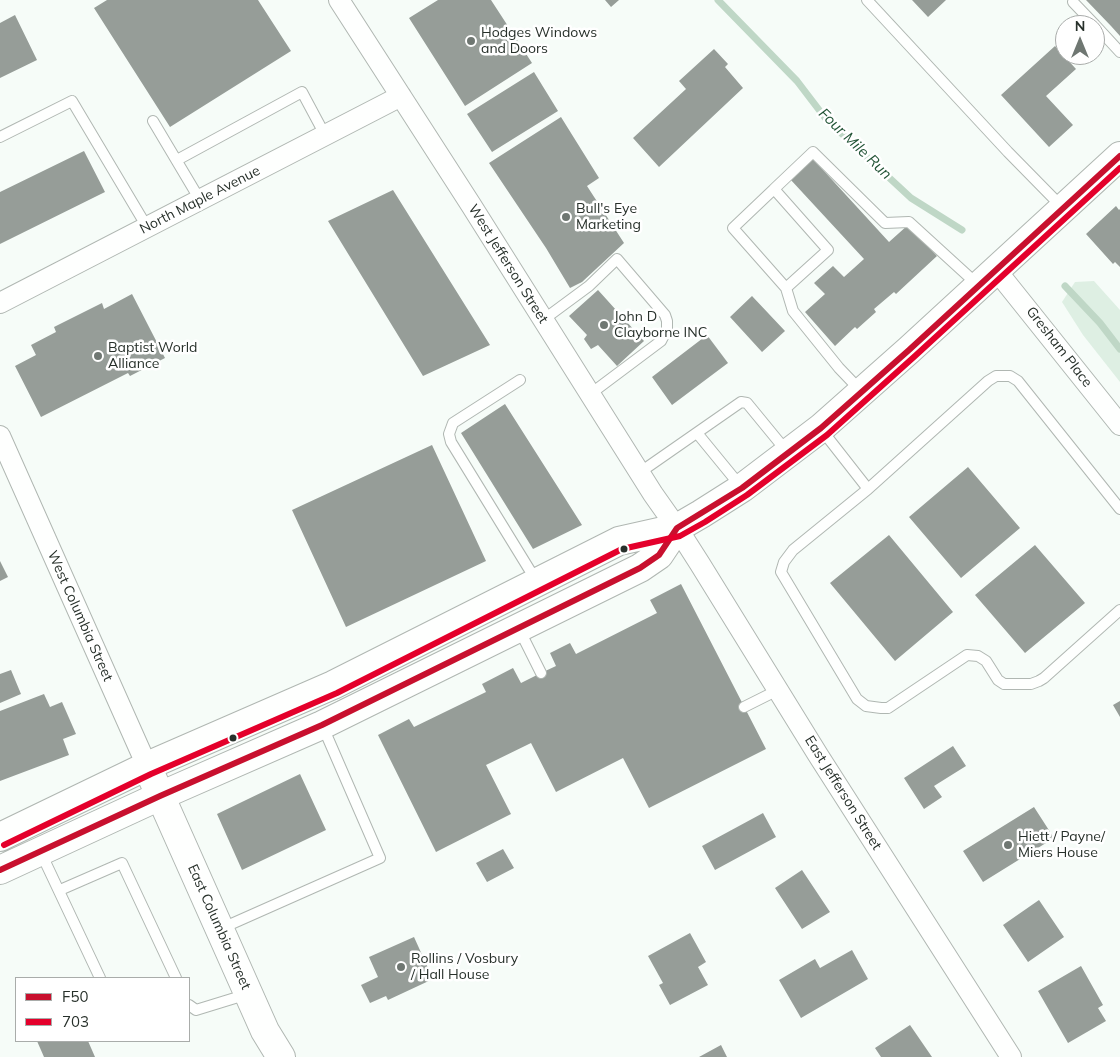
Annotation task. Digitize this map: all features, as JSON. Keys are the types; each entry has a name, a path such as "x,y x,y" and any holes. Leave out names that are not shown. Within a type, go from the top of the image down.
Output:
{"main road":[{"path":"0,837 146,766 333,685 619,541 677,528 742,488 821,428 1120,156"},
{"path":"0,870 160,796 322,725 640,568 659,555 677,528"},
{"path":"537,582 553,610"},
{"name":"West Columbia Street","path":"146,766 160,796"},
{"name":"East Columbia Street","path":"160,796 265,1031 281,1057"}],"street":[{"name":"West Jefferson Street","path":"339,0 589,395 677,528"},
{"name":"North Maple Avenue","path":"0,304 401,96"},
{"name":"Gresham Place","path":"987,278 1120,425"},
{"name":"West Columbia Street","path":"0,436 146,766"},
{"name":"East Jefferson Street","path":"677,528 1012,1057"}],"lane":[{"path":"867,0 1008,152 1068,204"},
{"path":"1073,2 1085,15"},
{"path":"1105,36 1120,52"},
{"path":"177,160 302,92 325,135"},
{"path":"0,137 72,101 146,227"},
{"path":"153,121 200,200"},
{"path":"862,392 839,368 793,311 786,288 733,228 813,152 885,223 909,222 987,278"},
{"path":"774,189 828,250 786,288"},
{"path":"543,320 589,286 617,259 665,315 667,329 662,341 589,395"},
{"path":"1120,509 1116,497 1018,380 1010,376 1001,375 988,380 868,489 793,550 784,562 781,572 857,699 866,706 888,708 967,655 978,656 986,661 998,680 1004,684 1031,684 1039,681 1120,610"},
{"path":"520,380 453,423 449,434 451,442 537,582"},
{"path":"639,473 738,403 745,403 789,453"},
{"path":"821,428 868,489"},
{"path":"697,433 742,488"},
{"path":"518,628 541,673"},
{"path":"744,707 778,690"},
{"path":"219,929 380,858 322,725"},
{"path":"41,852 100,977"},
{"path":"60,890 122,863 176,977"},
{"path":"190,1005 196,1010 248,994"}],"green space":[{"path":"1094,281 1120,310 1120,382 1083,335 1062,302 1075,282"}],"building":[{"path":"107,0 258,0 291,51 170,127 94,8"},
{"name":"Hodges Windows and Doors","path":"438,0 491,0 532,63 465,106 409,18"},
{"path":"605,0 619,0 611,7"},
{"path":"912,0 946,0 928,17"},
{"path":"1086,0 1120,0 1120,36 1105,20 1105,15 1100,15"},
{"path":"15,15 37,60 0,78 0,23"},
{"path":"1055,46 1055,65 1072,65 1076,69 1046,96 1073,125 1049,147 1001,95"},
{"path":"714,49 728,64 725,67 743,88 659,167 633,138 686,89 679,81"},
{"name":"Hodges Windows and Doors","path":"534,72 558,111 492,152 467,114"},
{"path":"561,117 599,178 587,186 624,243 582,282 570,288 546,248 489,163"},
{"path":"84,151 105,192 0,244 0,192"},
{"path":"813,159 889,242 908,225 937,256 896,294 894,292 874,309 876,312 857,329 855,327 835,346 805,312 825,294 814,283 833,266 844,277 864,259 790,179"},
{"path":"393,190 490,345 423,376 328,221"},
{"path":"1116,206 1120,209 1120,267 1115,262 1113,264 1086,234"},
{"name":"John D Clayborne INC","path":"598,290 644,341 617,366 598,345 591,349 584,339 587,335 569,316"},
{"name":"Baptist World Alliance","path":"132,294 165,358 130,376 128,373 41,417 15,366 36,355 31,345 56,332 54,327 102,303 104,309"},
{"path":"752,296 785,331 762,352 730,317"},
{"path":"707,335 728,363 672,405 652,377"},
{"path":"505,404 582,525 533,549 461,433"},
{"path":"432,445 486,561 346,627 292,510"},
{"path":"968,467 1020,528 961,578 909,517"},
{"path":"889,535 953,612 895,661 830,583"},
{"path":"1035,545 1085,603 1025,653 975,595"},
{"path":"0,561 8,577 0,581"},
{"path":"681,584 766,749 649,808 623,758 556,792 531,743 486,765 511,814 436,852 378,735 409,719 414,727 486,692 482,684 513,668 521,683 556,666 550,653 570,643 576,654 657,613 650,600"},
{"path":"11,670 21,694 0,703 0,674"},
{"path":"44,694 50,707 62,702 76,734 63,739 69,755 0,781 0,711"},
{"path":"1120,701 1120,717 1113,705"},
{"path":"953,746 966,766 934,786 942,797 924,809 904,778"},
{"path":"300,774 326,830 242,870 217,814"},
{"name":"Hiett / Payne/ Miers House","path":"1034,807 1054,838 983,882 963,851"},
{"path":"763,813 776,837 715,870 702,846"},
{"path":"503,849 514,868 487,882 476,863"},
{"path":"802,870 830,912 802,929 775,888"},
{"path":"1039,900 1064,937 1028,962 1003,925"},
{"path":"690,933 706,962 698,967 708,985 670,1005 659,985 663,983 648,956"},
{"name":"Rollins / Vosbury / Hall House","path":"414,937 433,979 388,1000 386,996 370,1003 361,985 378,977 369,957"},
{"path":"852,950 868,979 801,1018 779,980 815,959 820,968"},
{"path":"1081,966 1103,1005 1098,1008 1106,1021 1068,1043 1038,991"},
{"path":"910,1025 932,1057 881,1057 875,1048"},
{"path":"37,1042 88,1042 95,1057 44,1057"},
{"path":"721,1045 727,1057 699,1057"}],"waterway":[{"name":"Four Mile Run","path":"718,0 797,81 826,119 911,198 962,230"},
{"name":"Four Mile Run","path":"1065,286 1100,323 1120,349"}],"transit line":[{"name":"F50","path":"0,870 160,796 322,725 640,568 659,555 677,528 742,488 821,428 909,350 1120,156"},
{"name":"703","path":"4,845 151,774 337,693 622,549 680,536 705,522 747,495 827,435 1120,168"}],"place":[{"name":"Hodges Windows and Doors","path":"471,41"},
{"name":"Bull's Eye Marketing","path":"566,217"},
{"name":"John D Clayborne INC","path":"604,325"},
{"name":"Baptist World Alliance","path":"98,356"},
{"name":"Hiett / Payne/ Miers House","path":"1008,845"},
{"name":"Rollins / Vosbury / Hall House","path":"401,967"}]}
